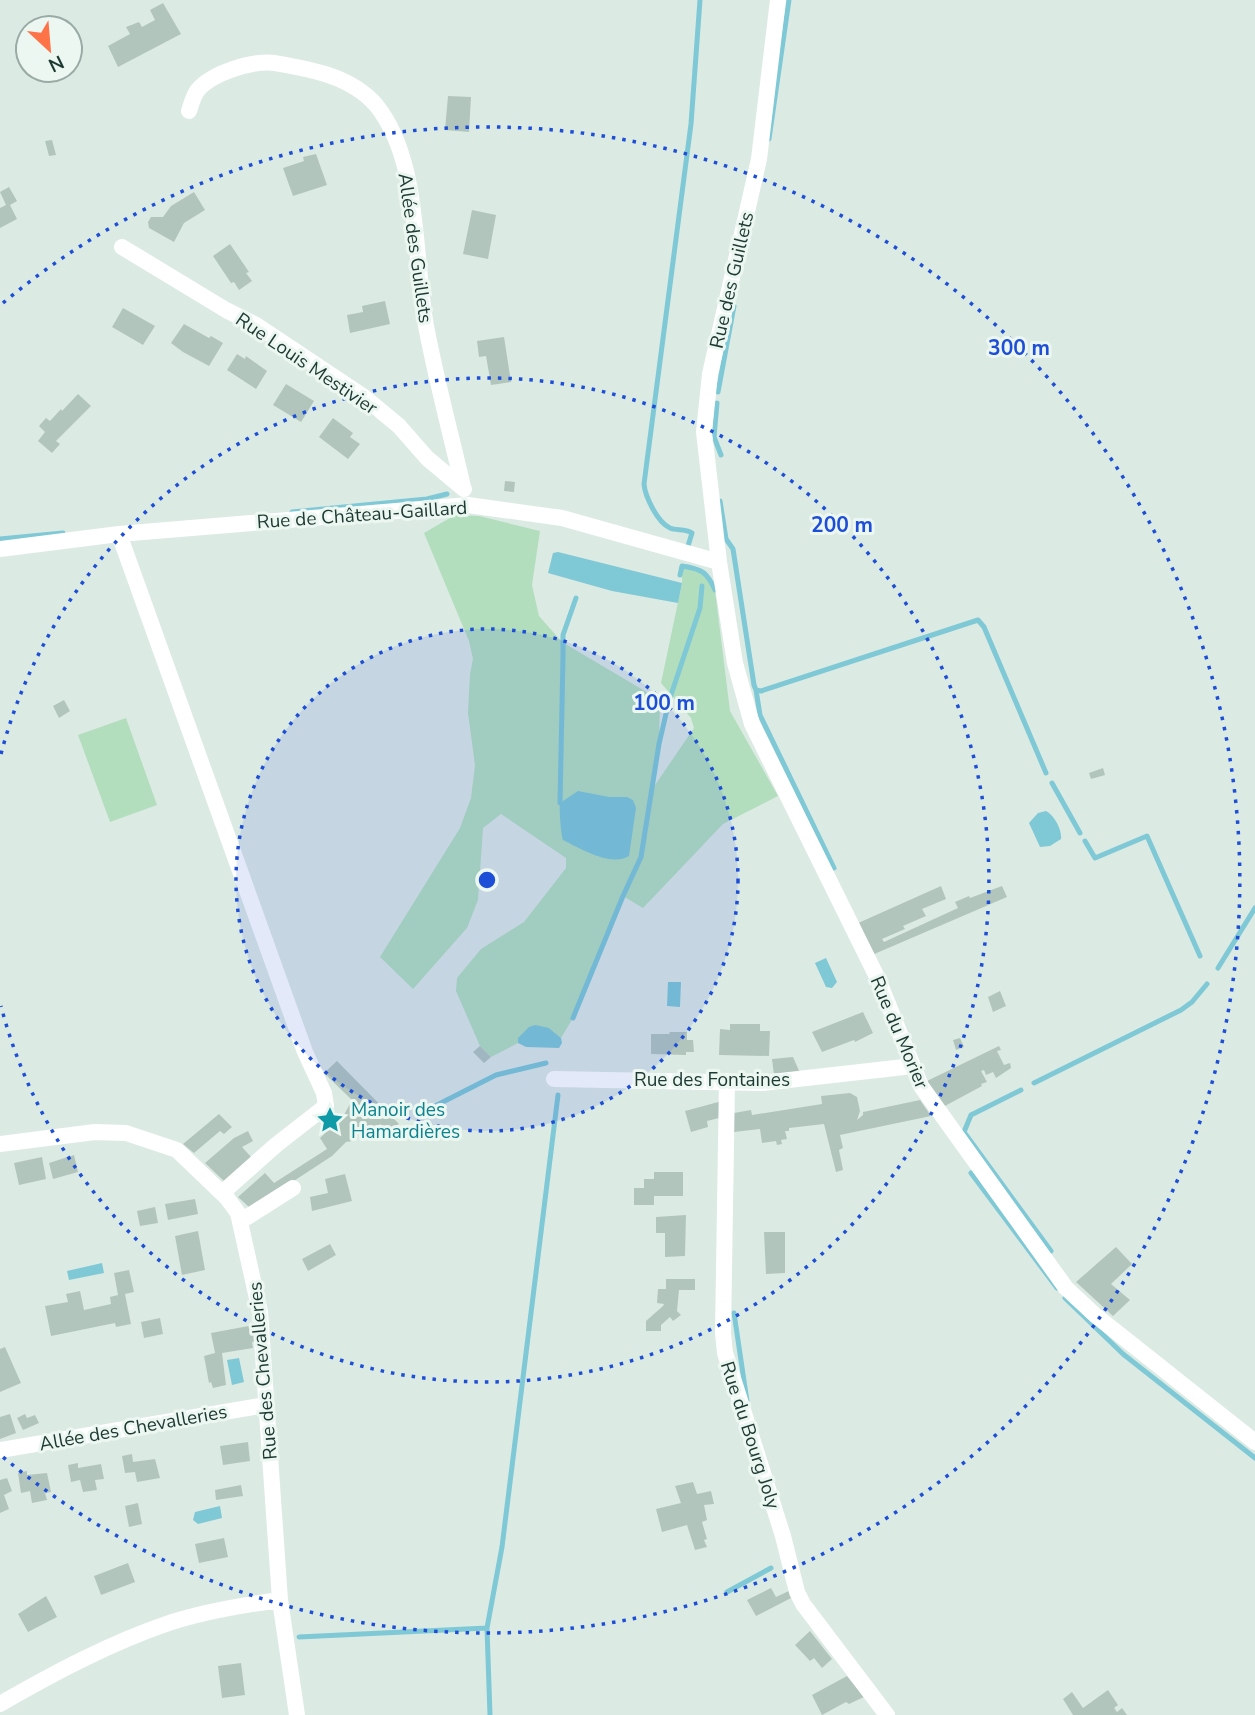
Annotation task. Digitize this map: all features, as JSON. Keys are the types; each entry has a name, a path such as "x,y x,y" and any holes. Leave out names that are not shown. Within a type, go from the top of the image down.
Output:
{"street":[{"name":"Rue des Guillets","path":"719,562 704,432 710,374 759,159 778,0"},
{"name":"Allée des Guillets","path":"188,111 197,92 216,75 265,62 315,70 354,86 376,104 404,161 414,220 426,330 463,487"},
{"name":"Rue Louis Mestivier","path":"122,247 226,310 256,325 363,397 399,426 427,458 463,487"},
{"path":"463,487 468,505"},
{"name":"Rue de Château-Gaillard","path":"0,549 119,534 468,505 562,518 719,562"},
{"path":"119,534 305,1052 324,1093 326,1106 276,1145 222,1193"},
{"name":"Rue du Morier","path":"719,562 735,663 752,724 878,979 921,1086 1066,1288 1095,1315 1255,1442"},
{"name":"Rue des Fontaines","path":"554,1079 762,1083 913,1066"},
{"name":"Rue du Bourg Joly","path":"727,1081 723,1333 725,1353 783,1536 797,1592 803,1604 887,1715"},
{"name":"Rue des Chevalleries","path":"0,1144 95,1132 126,1133 177,1150 222,1193 238,1213 260,1312 280,1600 297,1715"},
{"path":"241,1221 293,1188"},
{"name":"Allée des Chevalleries","path":"0,1450 265,1405"},
{"path":"0,1704 75,1663 129,1638 184,1619 233,1607 280,1600"}],"green space":[{"path":"455,515 479,516 540,531 532,585 539,616 562,642 660,700 659,744 653,788 694,728 691,718 661,683 682,583 682,566 703,572 715,590 730,711 778,796 723,824 643,908 623,896 573,1018 561,1038 549,1028 518,1038 518,1043 491,1057 480,1046 456,991 457,978 481,949 524,922 566,868 566,858 501,814 483,828 478,900 467,928 413,989 380,957 460,828 471,798 475,765 468,713 473,659 469,641 424,533"},
{"path":"126,718 157,805 110,822 78,735"}],"water":[{"path":"558,552 682,583 678,603 612,591 548,573 553,553"},
{"path":"578,791 633,800 636,808 629,856 622,859 605,858 563,840 560,803"},
{"path":"1046,811 1057,824 1061,839 1050,846 1040,847 1029,823 1038,813"},
{"path":"826,958 837,982 832,988 826,987 815,963"},
{"path":"668,982 681,982 680,1007 667,1006"},
{"path":"535,1025 549,1028 561,1038 559,1048 526,1047 518,1043 518,1038"},
{"path":"102,1263 104,1273 69,1280 67,1271"},
{"path":"239,1358 244,1382 232,1385 227,1360"},
{"path":"220,1506 222,1518 198,1524 193,1520 195,1512"}],"building":[{"path":"163,3 181,34 118,67 108,46 130,34 126,27 139,22 142,27 155,20 150,10"},
{"path":"448,96 471,97 469,132 445,130"},
{"path":"52,140 56,155 49,156 45,141"},
{"path":"316,154 327,185 293,196 283,168 304,161 303,157"},
{"path":"9,187 17,201 10,205 17,219 0,228 0,208 6,205 0,192"},
{"path":"194,192 205,210 184,223 174,242 149,228 151,217 163,217 171,206"},
{"path":"472,210 496,215 488,259 463,254"},
{"path":"230,244 252,281 239,290 234,282 231,283 213,256"},
{"path":"385,301 390,324 350,333 347,315 363,312 362,306"},
{"path":"123,308 155,326 143,345 112,327"},
{"path":"184,324 223,343 209,366 171,343"},
{"path":"504,337 511,382 491,385 486,356 479,357 477,341"},
{"path":"237,354 245,359 246,356 267,371 256,389 227,370"},
{"path":"286,384 314,401 301,422 273,405"},
{"path":"78,394 91,406 56,441 60,444 52,453 38,441 45,432 39,426 46,418 50,421"},
{"path":"333,418 353,433 350,437 360,444 348,459 319,437"},
{"path":"505,481 515,482 514,492 504,491"},
{"path":"64,700 70,711 59,718 53,706"},
{"path":"1103,768 1105,775 1091,779 1089,773"},
{"path":"941,886 946,899 922,909 926,916 882,939 884,942 958,908 955,902 969,896 970,898 1002,886 1007,897 872,955 856,924"},
{"path":"1000,991 1006,1006 993,1012 988,997"},
{"path":"863,1012 873,1033 855,1042 854,1040 822,1052 812,1032"},
{"path":"730,1024 760,1024 760,1031 770,1031 769,1056 719,1055 720,1029 730,1030"},
{"path":"687,1032 687,1040 693,1040 694,1052 686,1052 686,1055 651,1054 651,1034"},
{"path":"960,1038 964,1047 956,1050 953,1040"},
{"path":"480,1046 491,1057 484,1063 473,1052"},
{"path":"999,1046 1001,1050 997,1051 1004,1065 1010,1063 1011,1068 996,1078 993,1072 986,1075 984,1070 981,1071 987,1082 943,1107 927,1081"},
{"path":"793,1057 800,1073 774,1075 772,1059"},
{"path":"337,1061 399,1124 388,1130 380,1124 378,1126 382,1133 367,1140 358,1131 351,1137 352,1141 346,1142 332,1156 254,1207 249,1207 238,1197 265,1173 274,1183 327,1149 320,1138 344,1115 352,1100 324,1073"},
{"path":"850,1093 857,1097 860,1111 857,1120 863,1112 920,1100 931,1116 840,1135 843,1148 839,1150 843,1170 836,1172 824,1124 789,1128 789,1131 785,1131 787,1139 781,1140 782,1144 777,1145 776,1141 762,1143 760,1129 734,1132 734,1113 751,1110 752,1115 822,1104 821,1096"},
{"path":"722,1101 723,1117 707,1121 708,1127 691,1132 685,1111"},
{"path":"219,1114 232,1127 224,1134 220,1131 194,1153 183,1144"},
{"path":"248,1131 253,1141 242,1147 252,1158 225,1182 205,1163 234,1138"},
{"path":"74,1155 78,1172 53,1179 49,1163"},
{"path":"42,1157 46,1179 19,1185 14,1163"},
{"path":"654,1172 683,1172 683,1196 654,1196 654,1205 634,1205 634,1188 644,1188 644,1179 654,1179"},
{"path":"345,1174 352,1201 312,1211 310,1197 328,1193 325,1179"},
{"path":"195,1199 198,1214 168,1220 165,1204"},
{"path":"155,1207 158,1223 140,1226 137,1211"},
{"path":"686,1215 685,1256 665,1257 665,1233 656,1233 656,1217"},
{"path":"198,1231 205,1270 182,1275 175,1236"},
{"path":"764,1232 785,1232 785,1273 766,1274"},
{"path":"330,1244 336,1255 308,1271 302,1259"},
{"path":"1116,1247 1132,1264 1111,1284 1130,1300 1113,1316 1076,1282"},
{"path":"129,1270 134,1292 125,1294 131,1324 116,1327 115,1323 51,1336 45,1306 68,1302 66,1294 80,1291 84,1310 111,1304 110,1297 118,1295 114,1273"},
{"path":"666,1279 695,1279 695,1290 679,1290 677,1311 681,1315 673,1321 670,1317 661,1325 661,1331 646,1331 646,1321 664,1304 657,1303 658,1289 666,1289"},
{"path":"160,1318 163,1334 144,1338 141,1322"},
{"path":"254,1325 253,1348 222,1353 226,1385 213,1388 211,1382 209,1383 204,1356 215,1353 211,1333"},
{"path":"5,1347 21,1383 0,1392 0,1349"},
{"path":"10,1414 16,1433 0,1439 0,1417"},
{"path":"25,1414 27,1418 35,1415 39,1423 23,1430 17,1418"},
{"path":"248,1442 250,1461 223,1465 220,1446"},
{"path":"132,1454 133,1462 155,1459 160,1478 137,1482 135,1472 125,1473 122,1456"},
{"path":"78,1463 78,1468 101,1464 104,1479 95,1480 97,1490 83,1492 80,1480 71,1482 68,1465"},
{"path":"27,1471 27,1475 47,1473 51,1492 45,1493 47,1500 32,1503 30,1491 21,1493 18,1473"},
{"path":"7,1478 12,1491 4,1495 9,1509 0,1513 0,1480"},
{"path":"693,1482 697,1494 711,1491 714,1504 704,1505 707,1520 702,1522 707,1547 695,1550 687,1525 662,1532 656,1509 681,1503 675,1486"},
{"path":"241,1485 243,1496 216,1500 215,1490"},
{"path":"138,1503 142,1524 129,1527 125,1506"},
{"path":"224,1538 228,1557 199,1563 195,1544"},
{"path":"128,1563 135,1582 101,1595 94,1576"},
{"path":"771,1588 776,1597 791,1590 793,1597 756,1616 747,1600"},
{"path":"46,1596 57,1617 28,1632 18,1614"},
{"path":"810,1631 832,1659 822,1668 814,1658 810,1661 795,1645"},
{"path":"241,1663 245,1695 222,1698 218,1666"},
{"path":"847,1676 864,1697 849,1704 846,1702 822,1715 812,1695"},
{"path":"1108,1690 1118,1705 1114,1708 1117,1712 1122,1708 1127,1715 1073,1715 1063,1699 1072,1692 1083,1708"}],"waterway":[{"path":"688,546 692,533 665,525 649,502 644,484 691,124 700,0"},
{"path":"769,139 789,0"},
{"path":"718,392 734,306"},
{"path":"717,403 714,437 721,455"},
{"path":"292,512 427,499 447,494"},
{"path":"720,501 726,539 733,549 756,690 761,691 978,620 984,627 1046,773"},
{"path":"0,539 63,533"},
{"path":"680,575 682,566 699,570 706,575 715,590"},
{"path":"573,1018 641,857 659,744 669,701 700,608 702,586"},
{"path":"560,803 563,635 576,598"},
{"path":"756,690 760,715 834,868"},
{"path":"1052,783 1080,833"},
{"path":"1085,841 1095,858 1147,836 1200,956"},
{"path":"1218,968 1255,908"},
{"path":"1034,1083 1181,1010 1192,1002 1207,984"},
{"path":"431,1108 496,1075 546,1063"},
{"path":"1021,1090 971,1115 964,1132 1051,1251"},
{"path":"490,1715 487,1628 502,1547 558,1095"},
{"path":"971,1173 1057,1288"},
{"path":"1065,1298 1123,1354 1255,1458"},
{"path":"734,1313 747,1401"},
{"path":"727,1592 771,1568"},
{"path":"299,1637 487,1628"}],"place":[{"name":"Manoir des Hamardières","path":"330,1120"}]}
